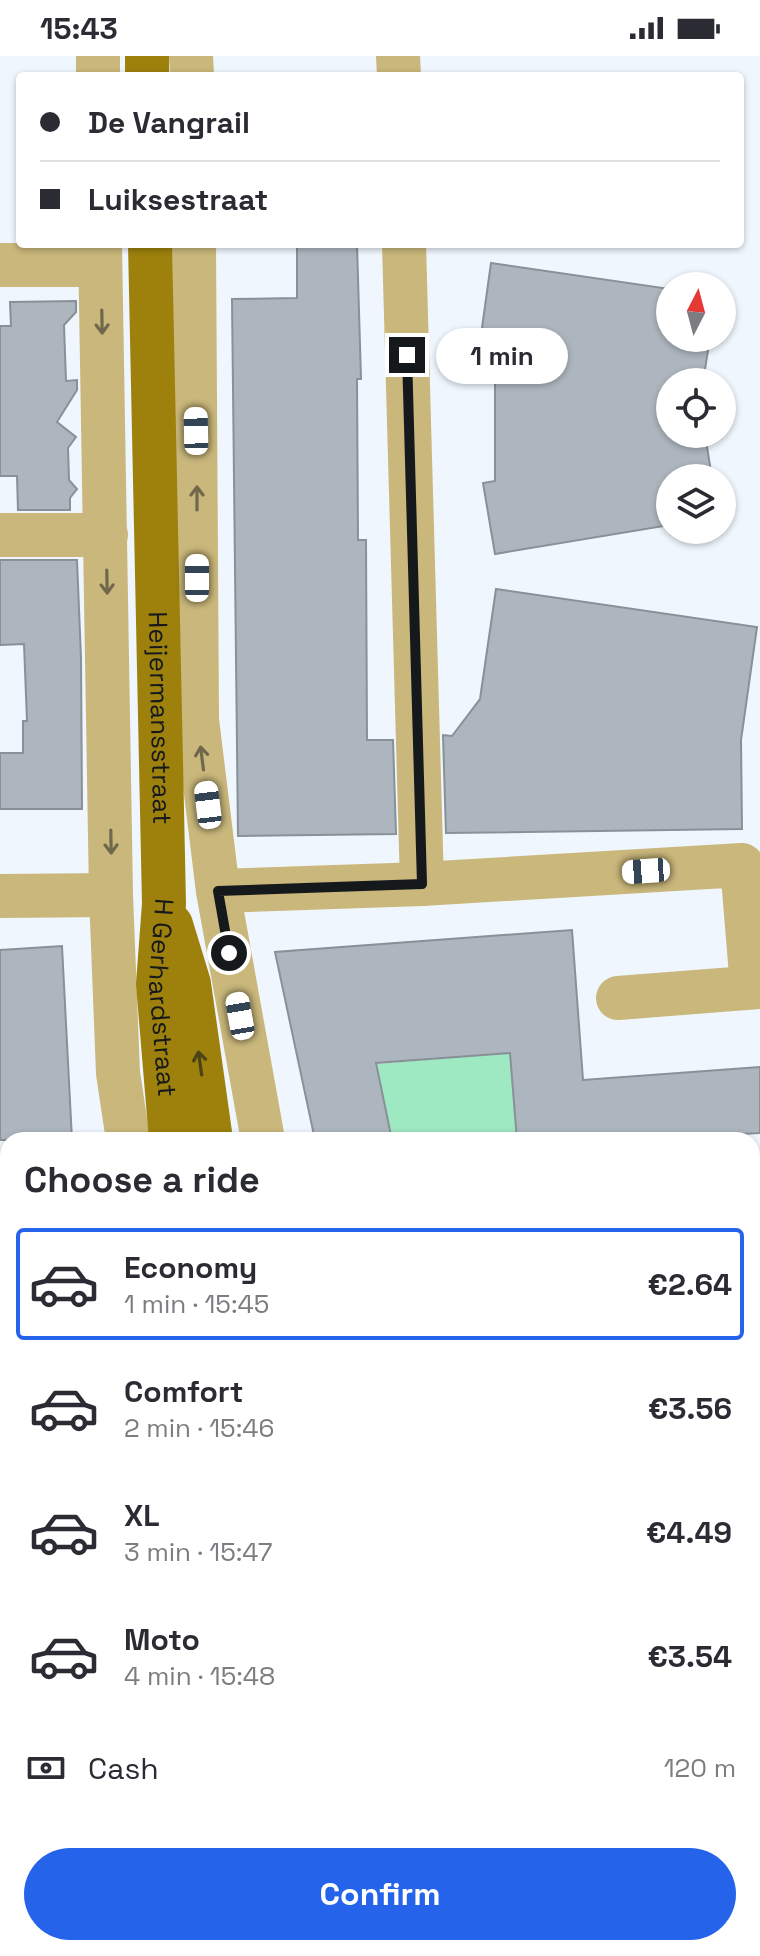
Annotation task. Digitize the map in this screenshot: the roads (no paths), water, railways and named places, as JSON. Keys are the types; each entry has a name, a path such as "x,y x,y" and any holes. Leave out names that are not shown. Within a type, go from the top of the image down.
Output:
{"main road":[{"name":"Heijermansstraat","path":"150,248 164,904"},
{"name":"H Gerhardstraat","path":"164,904 158,984 170,1132"},
{"name":"H Gerhardstraat","path":"164,904 189,984 210,1132"}],"street":[{"name":"Heijermansstraat","path":"194,248 197,720 218,891"},
{"path":"404,248 422,884"},
{"name":"Heijermansstraat","path":"100,255 111,895"},
{"path":"0,265 100,255"},
{"path":"0,535 106,535"},
{"path":"218,891 422,884 742,865 756,987 618,998"},
{"name":"H Gerhardstraat","path":"218,891 262,1132"},
{"path":"0,896 111,895"},
{"name":"H Gerhardstraat","path":"111,895 118,1073 127,1132"}]}
